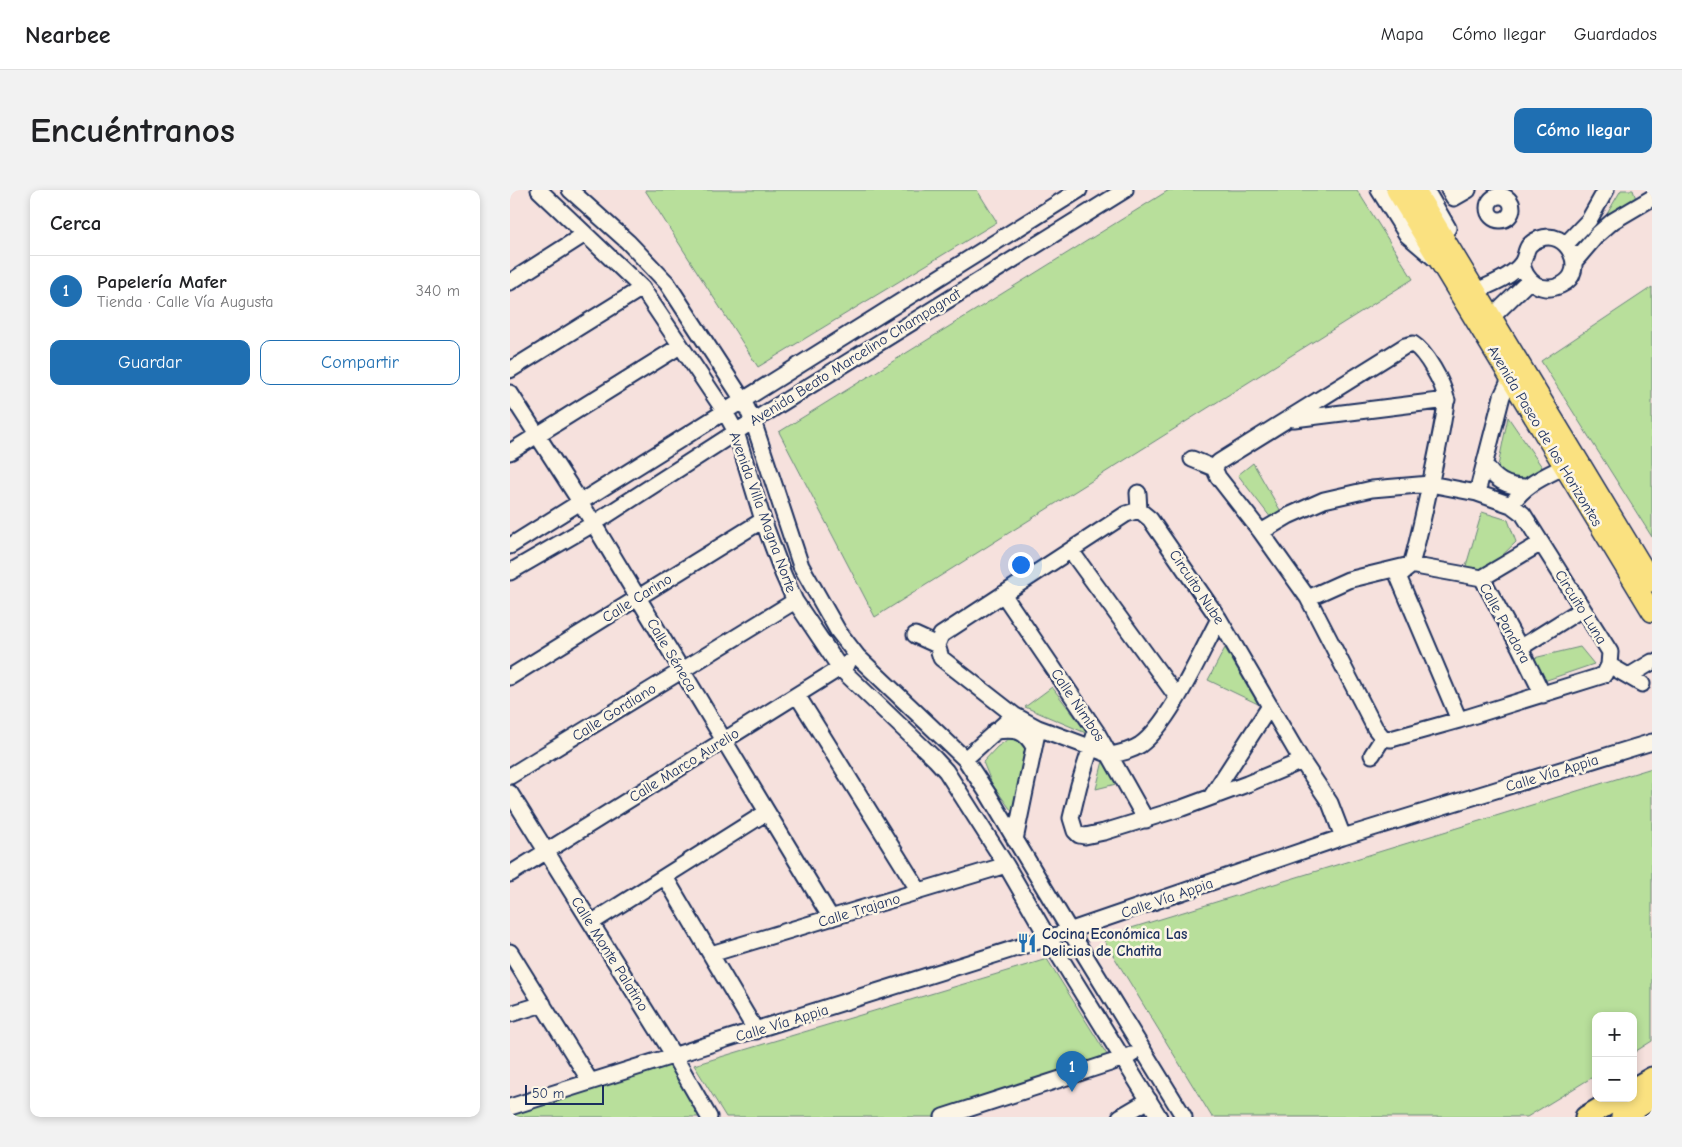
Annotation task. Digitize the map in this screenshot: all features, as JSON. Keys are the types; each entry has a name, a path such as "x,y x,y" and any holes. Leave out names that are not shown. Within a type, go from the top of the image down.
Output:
{"highway":[{"path":"1637,1087 1652,1078"},
{"path":"1622,1117 1652,1098"},
{"path":"1586,1117 1611,1102"}],"main road":[{"name":"Avenida Paseo de los Horizontes","path":"1396,190 1443,254 1476,291 1652,582"},
{"name":"Avenida Paseo de los Horizontes","path":"1415,190 1443,254 1510,379 1652,612"}],"street":[{"name":"Avenida Villa Magna Norte","path":"539,190 642,288 725,412 736,432 763,520 795,601 840,668 935,758 946,771 1006,865 1048,938 1159,1117"},
{"name":"Avenida Villa Magna Norte","path":"570,190 628,242 667,283 743,400 753,420 800,566 838,631 858,656 965,760 988,794 1184,1117"},
{"name":"Avenida Beato Marcelino Champagnat","path":"510,546 1079,190"},
{"name":"Avenida Beato Marcelino Champagnat","path":"510,572 593,524 753,420 1125,190"},
{"name":"Avenida Paseo de los Horizontes","path":"1379,190 1407,235 1443,254 1449,229 1426,190"},
{"path":"1438,209 1451,194 1468,190"},
{"path":"1566,244 1589,220 1606,190"},
{"path":"1574,262 1597,235 1645,197"},
{"path":"1053,206 1066,228"},
{"path":"510,282 585,234"},
{"path":"1548,237 1558,239 1566,244 1572,252 1574,262 1572,274 1564,284 1552,289 1540,288 1530,281 1526,276 1522,262 1524,253 1530,244 1538,239 1548,237"},
{"path":"982,251 995,270"},
{"path":"1476,291 1505,277 1522,262"},
{"path":"1492,317 1530,281"},
{"path":"510,370 642,288"},
{"path":"1214,468 1219,462 1405,346 1413,344 1420,348 1441,382 1447,400 1430,484 1410,566 1398,576 1460,720"},
{"path":"510,452 680,346"},
{"path":"1477,493 1502,396 1510,379"},
{"path":"1335,391 1346,412"},
{"name":"Calle Séneca","path":"510,393 581,503 831,918"},
{"path":"1287,420 1447,400"},
{"path":"1192,459 1214,468 1218,478 1261,532 1308,598 1375,728 1383,738 1372,755"},
{"path":"1485,464 1489,471 1502,482 1509,485 1526,487"},
{"path":"1511,505 1517,495 1526,487 1564,467"},
{"name":"Circuito Luna","path":"1261,532 1288,516 1324,500 1372,489 1430,484 1477,493 1511,505 1523,514 1610,652 1609,665 1604,675 1460,720 1391,738 1383,738"},
{"path":"1138,493 1139,510 1126,514 940,635 937,646 941,658 1014,714 1038,728 1111,755 1132,749 1145,741 1157,728 1177,697 1219,618"},
{"name":"Circuito Nube","path":"1139,510 1150,519 1219,618 1302,761 1330,803 1343,837"},
{"name":"Calle Carino","path":"510,677 763,520"},
{"path":"1482,578 1541,543"},
{"path":"1071,550 1177,697"},
{"name":"Calle Pandora","path":"1308,598 1348,580 1410,566 1482,578 1543,695"},
{"name":"Calle Nimbos","path":"1003,594 1096,731 1146,820"},
{"name":"Calle Gordiano","path":"510,776 795,601"},
{"path":"1520,648 1582,608"},
{"path":"915,635 937,646"},
{"name":"Calle Marco Aurelio","path":"510,874 858,656"},
{"path":"1609,665 1635,680 1652,662"},
{"path":"797,695 919,891"},
{"path":"1211,797 1270,706"},
{"path":"965,760 1014,714"},
{"path":"1015,840 1038,728"},
{"path":"995,731 1010,729 1020,732 1028,738 1034,747"},
{"path":"1096,731 1072,810 1072,825 1078,840 1146,820 1247,784 1302,761"},
{"name":"Calle Vía Appia","path":"510,1107 1070,931 1343,837 1652,742"},
{"name":"Calle Monte Palatino","path":"510,793 674,1056 709,1117"},
{"path":"591,923 767,812"},
{"name":"Calle Trajano","path":"711,954 1006,865"},
{"path":"665,876 756,1031"},
{"path":"510,952 590,1081"},
{"path":"510,1014 542,1004"},
{"path":"943,1117 1124,1059 1142,1048"},
{"path":"1120,1117 1149,1100"}],"green space":[{"path":"645,190 977,190 997,222 758,367"},
{"path":"1169,190 1357,190 1413,279 875,617 779,432"},
{"path":"1621,190 1633,190 1637,202 1604,219"},
{"path":"1652,287 1652,537 1541,361"},
{"path":"1508,417 1542,467 1527,481 1510,482 1497,471"},
{"path":"1253,463 1283,515 1271,518 1238,475"},
{"path":"1482,512 1508,520 1516,542 1485,572 1465,569"},
{"path":"1580,647 1594,664 1544,681 1534,658"},
{"path":"1225,648 1258,704 1208,680"},
{"path":"1052,687 1088,734 1025,707"},
{"path":"1010,738 1021,742 1026,750 1016,817 992,784 983,762 997,747"},
{"path":"1103,761 1116,784 1096,789"},
{"path":"1652,768 1652,1041 1637,1050 1637,1012 1592,1012 1592,1077 1527,1117 1212,1117 1102,937"},
{"path":"1047,959 1116,1069 944,1117 726,1117 694,1065"},
{"path":"674,1056 701,1117 510,1117 510,1112"}],"place":[{"name":"Cocina Económica Las Delicias de Chatita","path":"1027,943"},
{"name":"Papelería Mafer","path":"1072,1092"}]}
